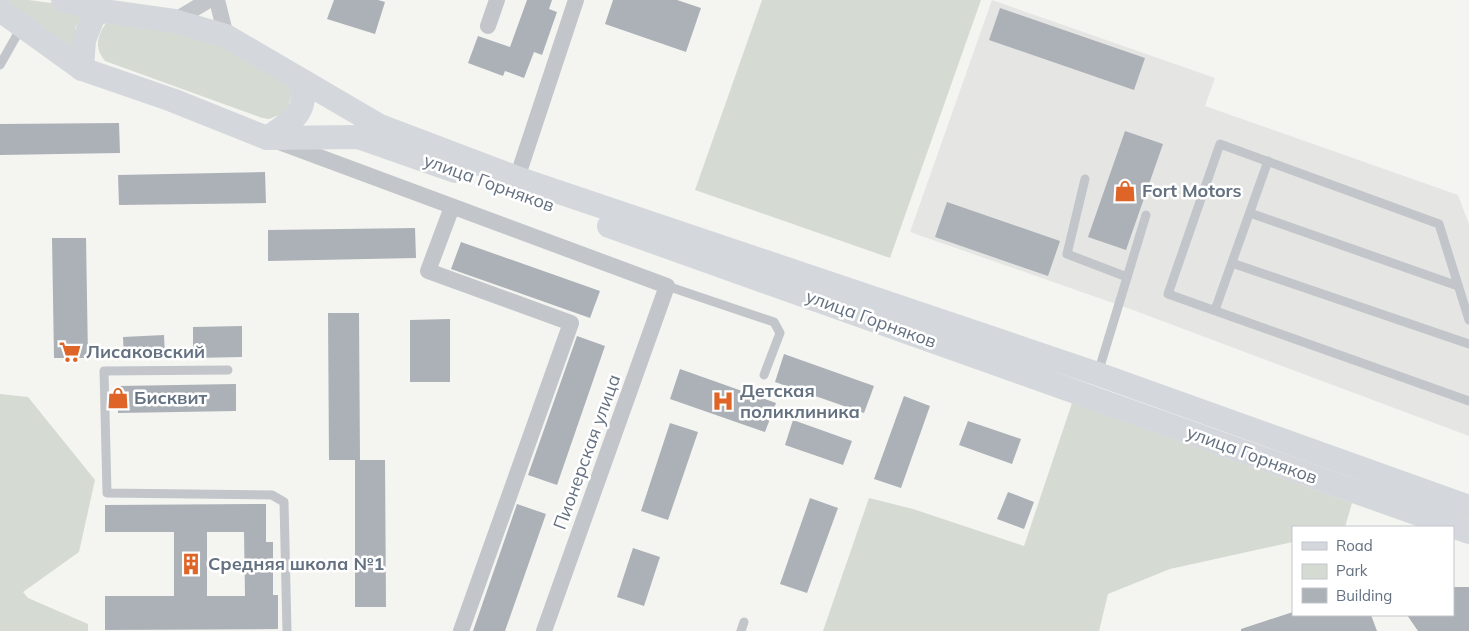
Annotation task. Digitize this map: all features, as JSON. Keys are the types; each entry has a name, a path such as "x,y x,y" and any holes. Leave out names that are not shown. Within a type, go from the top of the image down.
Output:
{"street":[{"name":"улица Горняков","path":"63,0 104,11 174,21 226,36 380,126 517,178 1098,374 1469,507"},
{"path":"174,21 209,0"},
{"path":"217,0 226,36"},
{"path":"488,26 497,0"},
{"path":"517,178 576,0"},
{"name":"улица Горняков","path":"0,10 82,69 172,100 267,138 667,286"},
{"path":"82,69 84,40 94,16 104,11"},
{"path":"267,138 296,118 305,92 299,79"},
{"name":"улица Горняков","path":"267,138 358,137 1452,526"},
{"path":"452,206 428,271 571,324 461,631"},
{"name":"Пионерская улица","path":"544,631 667,286"},
{"name":"улица Горняков","path":"1454,527 1469,532"}],"lane":[{"path":"0,66 22,26"},
{"path":"1469,320 1439,224 1220,144 1168,294 1469,401"},
{"path":"1215,310 1268,161"},
{"path":"1085,179 1067,254 1127,278"},
{"path":"1250,213 1458,286"},
{"path":"1098,374 1146,216"},
{"path":"1232,263 1469,344"},
{"path":"667,286 774,322 780,333 764,375"},
{"path":"228,370 104,371 107,493 272,495 284,502 288,631"}],"shaded area":[{"path":"992,0 1215,78 1205,106 1458,195 1469,224 1469,436 1133,310 910,232"}],"green space":[{"path":"0,0 29,0 89,8 75,28 75,53"},
{"path":"762,0 981,0 890,258 695,190"},
{"path":"106,23 193,31 289,83 292,93 287,112 269,119 262,118 105,61 99,51 98,42 100,33"},
{"path":"0,394 28,397 95,480 79,552 23,592 28,598 88,624 88,631 0,631"},
{"path":"1072,403 1352,503 1345,526 1292,526 1292,542 1170,569 1108,594 1099,631 823,631 869,498 913,509 1024,546"}],"building":[{"path":"334,0 378,0 385,2 375,34 327,19"},
{"path":"527,0 552,0 549,9 557,12 542,55 534,52 524,78 505,71 503,76 468,63 478,36 510,47"},
{"path":"613,0 677,0 701,8 686,52 605,24"},
{"path":"1000,8 1145,58 1134,90 989,40"},
{"path":"119,123 120,153 0,155 0,124"},
{"name":"Fort Motors","path":"1125,131 1163,144 1126,250 1088,237"},
{"path":"265,172 266,203 119,205 118,175"},
{"path":"947,202 1060,241 1048,276 935,237"},
{"path":"415,228 416,258 268,261 268,230"},
{"path":"52,238 86,238 88,358 54,358"},
{"path":"461,242 600,291 590,318 451,269"},
{"path":"328,313 359,313 360,460 329,460"},
{"path":"450,319 450,382 410,382 410,320"},
{"path":"242,326 242,357 193,358 193,327"},
{"path":"164,335 165,357 124,359 123,337"},
{"path":"577,336 605,346 557,485 528,475"},
{"path":"784,354 874,386 864,413 775,382"},
{"name":"Детская поликлиника","path":"680,369 776,403 765,432 670,399"},
{"path":"236,384 236,411 118,413 118,386"},
{"path":"904,396 930,406 901,488 874,479"},
{"path":"793,420 852,441 843,465 785,445"},
{"path":"968,421 1021,439 1012,464 959,445"},
{"path":"670,423 698,432 668,520 641,511"},
{"path":"355,460 385,460 386,607 355,607"},
{"path":"1008,492 1034,502 1024,529 997,519"},
{"path":"810,498 838,508 807,593 780,584"},
{"name":"Средняя школа №1","path":"266,504 266,542 273,542 273,595 278,595 278,629 105,630 105,596 174,596 174,532 105,532 105,505","holes":["207,532 244,532 245,596 207,596"]},
{"path":"517,504 546,514 505,631 473,631"},
{"path":"633,548 660,557 644,606 617,597"},
{"path":"1454,587 1469,587 1469,631 1418,631 1408,616 1454,616"},
{"path":"1292,612 1292,616 1371,616 1377,631 1241,631 1241,629"}],"place":[{"name":"Fort Motors","path":"1125,191"},
{"name":"Лисаковский","path":"70,352"},
{"name":"Бисквит","path":"118,398"},
{"name":"Детская поликлиника","path":"723,401"},
{"name":"Средняя школа №1","path":"191,564"}]}
